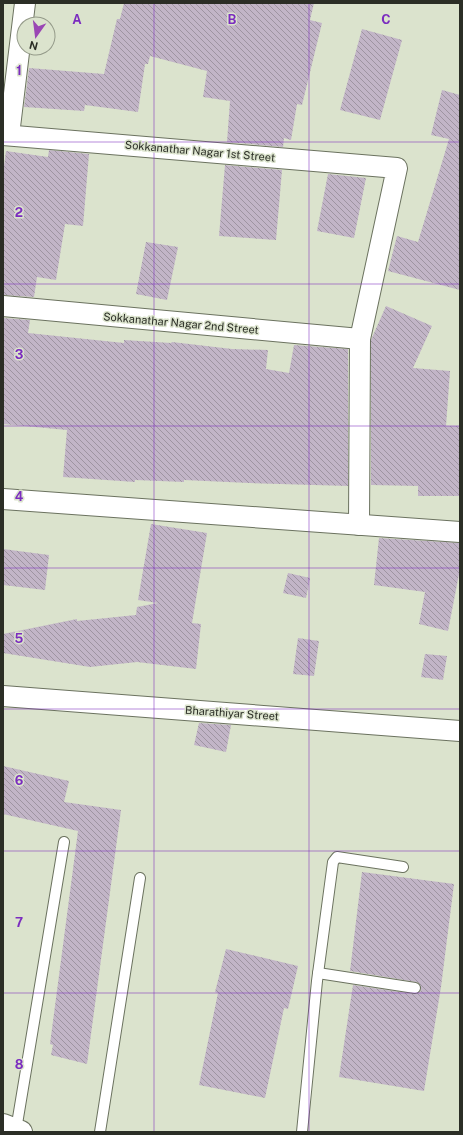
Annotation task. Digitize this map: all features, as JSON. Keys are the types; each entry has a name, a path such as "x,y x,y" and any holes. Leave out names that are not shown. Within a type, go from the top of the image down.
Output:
{"street":[{"path":"6,135 25,3"},
{"name":"Sokkanathar Nagar 1st Street","path":"6,135 397,168 360,339"},
{"name":"Sokkanathar Nagar 2nd Street","path":"3,306 360,339"},
{"path":"359,525 360,339"},
{"path":"3,499 460,532"},
{"name":"Bharathiyar Street","path":"3,696 460,731"}],"lane":[{"path":"13,1129 64,842"},
{"path":"302,1132 318,973 333,862 337,857 403,867"},
{"path":"100,1132 140,878"},
{"path":"318,973 415,988"}],"building":[{"path":"124,3 314,3 310,20 322,23 302,105 297,104 291,140 284,138 283,147 227,142 230,101 203,97 207,71 150,56 148,64 145,64 138,112 85,105 84,111 24,107 29,68 104,74 117,19 120,19"},
{"path":"362,29 402,40 380,120 340,110"},
{"path":"442,90 460,95 460,290 388,271 397,236 418,242 449,139 431,135"},
{"path":"49,150 89,154 83,226 65,224 56,280 37,277 34,297 3,295 3,173 6,151 48,157"},
{"path":"225,165 282,170 276,240 219,236"},
{"path":"328,174 366,178 354,238 317,231"},
{"path":"146,242 178,247 167,300 136,294"},
{"path":"386,306 432,326 413,368 450,371 446,426 460,426 460,496 418,496 418,486 371,485 371,340"},
{"path":"3,318 30,320 28,333 124,343 124,340 172,342 232,349 268,350 266,369 289,373 294,345 348,349 348,486 184,480 184,482 135,480 135,482 63,477 67,430 3,424"},
{"path":"151,524 207,533 192,623 201,624 196,669 137,662 90,667 3,653 3,634 77,619 77,621 136,615 137,607 158,603 138,600"},
{"path":"379,538 460,543 460,569 448,631 419,624 425,592 374,585"},
{"path":"3,549 49,555 45,590 3,585"},
{"path":"288,573 310,578 306,598 283,593"},
{"path":"298,638 319,641 314,676 293,674"},
{"path":"425,654 447,656 443,680 421,677"},
{"path":"199,723 231,725 226,752 194,745"},
{"path":"3,766 69,781 64,802 121,810 87,1064 51,1055 53,1045 50,1044 78,831 3,814"},
{"path":"362,872 454,884 441,987 424,1091 339,1077 353,985 414,994 420,992 421,989 419,983 416,982 350,971"},
{"path":"226,949 298,966 288,1009 284,1008 265,1098 199,1085 218,993 215,992"}]}
